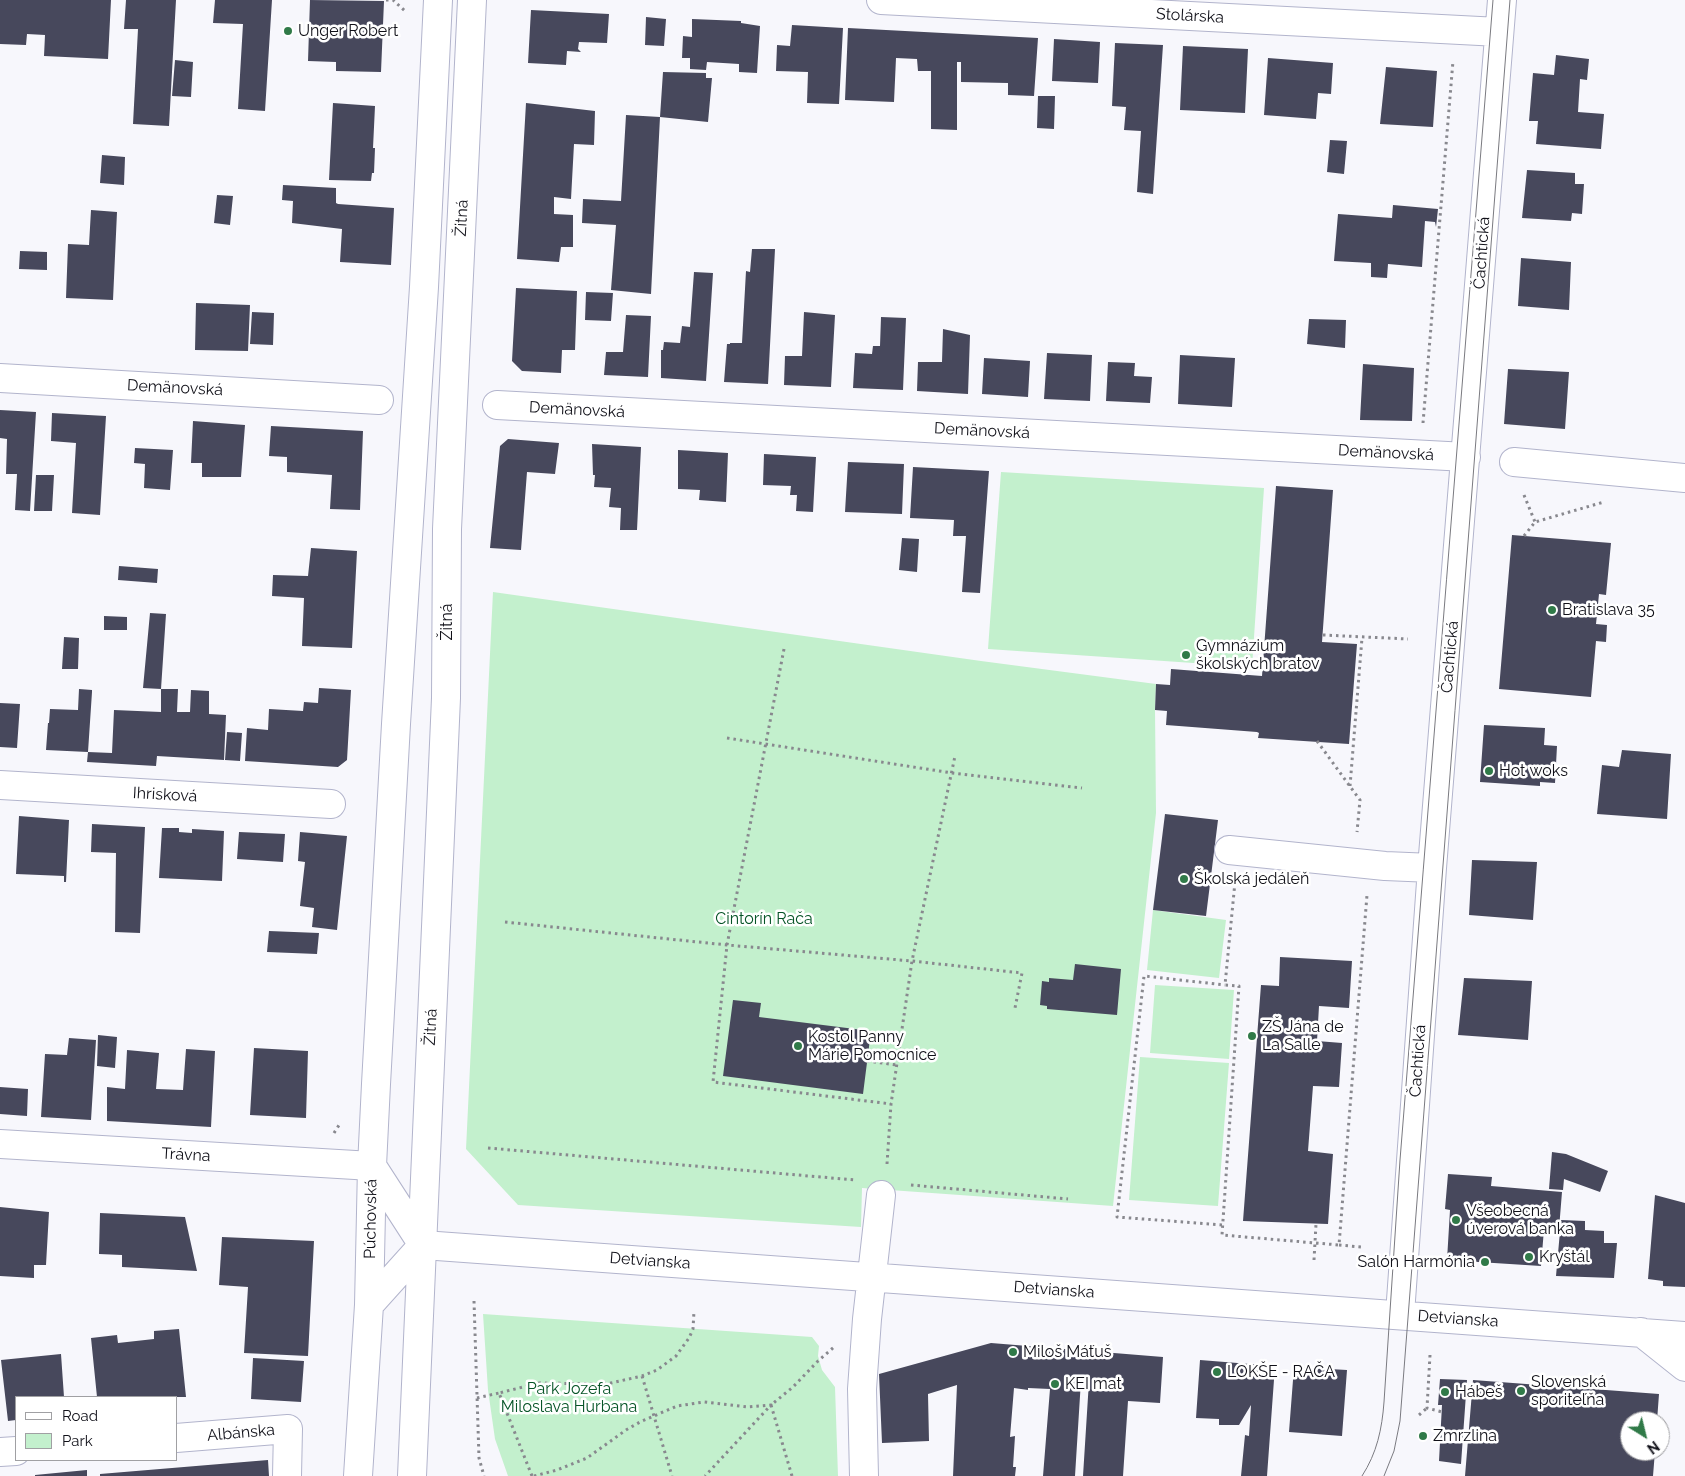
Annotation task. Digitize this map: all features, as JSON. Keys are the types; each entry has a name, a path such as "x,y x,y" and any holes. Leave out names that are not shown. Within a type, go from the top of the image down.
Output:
{"street":[{"path":"372,1166 395,733 424,287 438,0"},
{"name":"Žitná","path":"423,1245 446,698 448,520 472,0"},
{"name":"Stolárska","path":"881,0 1499,32"},
{"name":"Čachtická","path":"1400,1314 1432,868 1502,0"},
{"name":"Demänovská","path":"0,378 379,400"},
{"name":"Demänovská","path":"497,406 1466,457"},
{"path":"1514,462 1685,478"},
{"name":"Ihrisková","path":"0,785 331,804"},
{"path":"1234,850 1432,868"},
{"name":"Trávna","path":"0,1144 372,1166"},
{"name":"Púchovská","path":"368,1305 423,1245 372,1166"},
{"name":"Púchovská","path":"358,1476 368,1305 372,1166"},
{"path":"864,1476 862,1389 867,1319 884,1183"},
{"path":"412,1476 423,1245"},
{"name":"Detvianska","path":"423,1245 1685,1336"},
{"path":"1642,1332 1685,1367"},
{"name":"Albánska","path":"178,1438 288,1429 287,1476"},
{"path":"0,1452 15,1451"}],"path":[{"path":"1422,455 1454,53"},
{"path":"1524,536 1535,522 1602,504 1612,497 1614,471"},
{"path":"1528,504 1535,522"},
{"path":"1323,635 1408,639"},
{"path":"1350,786 1362,638"},
{"path":"784,649 727,945 713,1082 891,1104"},
{"path":"727,738 952,773 1082,788"},
{"path":"1317,741 1360,800 1356,853 1361,863 1339,1245"},
{"path":"884,1183 891,1104 912,961 955,756"},
{"path":"1225,985 1234,850"},
{"path":"505,922 1022,973 1015,1008"},
{"path":"1222,1224 1117,1217 1144,976 1239,986 1222,1235 1361,1247"},
{"path":"867,1061 897,1065"},
{"path":"329,1137 336,1131 345,1116"},
{"path":"488,1148 1068,1199"},
{"path":"1314,1260 1316,1224"},
{"path":"474,1301 479,1458 484,1476"},
{"path":"477,1398 539,1383 597,1384 642,1376 667,1364 683,1347 693,1329 694,1312"},
{"path":"705,1476 771,1405 867,1319"},
{"path":"1419,1414 1426,1408 1430,1355"},
{"path":"642,1376 655,1414 672,1476"},
{"path":"498,1393 533,1476 557,1470 587,1458 626,1430 655,1414 690,1403 704,1402 748,1407 771,1405"},
{"path":"771,1405 790,1476"},
{"path":"1426,1408 1442,1412"}],"green space":[{"path":"1001,472 1264,488 1252,667 988,649"},
{"name":"Cintorín Rača","path":"493,592 1156,684 1156,813 1113,1206 862,1188 861,1227 518,1205 466,1149"},
{"path":"1153,910 1226,920 1219,978 1147,970"},
{"path":"1155,985 1234,990 1229,1059 1150,1053"},
{"path":"1140,1057 1229,1063 1218,1206 1129,1200"},
{"name":"Park Jozefa Miloslava Hurbana","path":"483,1314 812,1337 819,1346 818,1356 822,1370 835,1387 838,1476 508,1476 495,1439 488,1390"}],"building":[{"path":"0,0 111,0 108,59 44,56 45,35 27,34 26,45 0,44"},
{"path":"126,0 176,0 169,126 133,124 138,29 124,29"},
{"path":"215,0 272,0 265,111 238,109 243,24 213,23"},
{"path":"310,0 384,1 381,72 336,71 336,62 308,61"},
{"path":"531,10 609,14 607,43 579,42 578,49 581,52 567,51 566,65 528,63"},
{"path":"646,17 666,19 664,46 645,45"},
{"path":"692,19 741,21 741,23 760,26 757,73 739,72 739,64 707,62 706,70 690,69 690,58 682,58 683,36 692,37"},
{"path":"792,25 843,28 839,104 807,103 808,72 776,71 777,45 790,46"},
{"path":"848,28 1038,38 1034,96 1008,95 1008,83 961,82 961,62 957,62 957,130 931,129 931,71 918,71 917,59 896,58 894,102 845,100"},
{"path":"1054,39 1100,42 1098,83 1052,81"},
{"path":"1115,43 1163,45 1153,194 1137,192 1141,131 1124,130 1126,107 1112,106"},
{"path":"1183,46 1248,49 1245,113 1180,110"},
{"path":"1556,55 1589,59 1587,80 1580,79 1578,112 1604,114 1601,149 1536,144 1538,121 1529,121 1533,73 1554,75"},
{"path":"1268,58 1333,63 1331,94 1318,93 1316,119 1264,115"},
{"path":"175,60 193,62 191,97 172,96"},
{"path":"1386,67 1437,71 1433,127 1380,124"},
{"path":"663,72 706,73 706,78 712,78 708,122 660,117"},
{"path":"1038,96 1055,96 1054,129 1037,128"},
{"path":"333,103 375,106 374,173 372,173 371,181 329,180"},
{"path":"526,103 595,111 594,145 574,144 571,199 554,197 554,214 573,215 573,247 561,247 559,262 517,259"},
{"path":"626,115 660,117 651,294 611,290 616,225 582,223 583,199 621,201"},
{"path":"1330,140 1347,141 1344,174 1327,172"},
{"path":"102,155 125,157 124,185 100,183"},
{"path":"1527,170 1575,173 1575,184 1584,184 1582,214 1572,213 1571,221 1522,218"},
{"path":"283,185 336,188 336,203 338,204 394,208 391,265 340,262 342,229 292,223 293,201 282,200"},
{"path":"217,195 233,196 230,225 214,223"},
{"path":"1393,205 1438,209 1436,227 1435,222 1425,221 1422,267 1388,264 1387,278 1371,277 1371,263 1334,261 1338,214 1392,218"},
{"path":"91,210 117,212 113,300 66,298 68,244 89,245"},
{"path":"752,249 775,249 768,384 724,382 727,344 742,343 746,271 750,272"},
{"path":"20,251 47,252 47,270 19,269"},
{"path":"1521,258 1571,262 1569,310 1518,306"},
{"path":"694,272 713,273 706,381 661,378 661,350 663,350 664,342 680,343 682,326 690,327"},
{"path":"516,288 577,291 575,350 562,350 561,373 522,371 512,361"},
{"path":"586,292 613,293 611,321 585,320"},
{"path":"196,303 250,305 248,351 195,350"},
{"path":"252,312 274,313 273,345 250,344"},
{"path":"804,312 835,315 831,387 784,385 785,356 802,356"},
{"path":"626,315 651,316 648,377 604,375 606,352 623,352"},
{"path":"881,317 906,318 903,390 853,388 855,353 872,354 873,346 880,346"},
{"path":"1309,319 1346,320 1345,348 1307,344"},
{"path":"943,329 970,335 968,394 917,391 918,362 942,362"},
{"path":"1047,353 1092,355 1090,401 1044,399"},
{"path":"1180,355 1235,358 1232,407 1178,404"},
{"path":"984,358 1030,361 1028,397 982,394"},
{"path":"1108,362 1135,363 1134,376 1152,377 1150,403 1106,401"},
{"path":"1363,364 1414,368 1412,421 1360,420"},
{"path":"1508,369 1569,372 1565,429 1504,424"},
{"path":"0,410 36,412 30,511 15,510 17,474 6,474 7,439 0,438"},
{"path":"52,413 106,416 100,515 72,513 76,443 51,441"},
{"path":"193,421 245,425 241,477 202,477 202,463 191,463"},
{"path":"271,426 363,431 360,510 330,509 332,475 287,472 287,457 269,456"},
{"path":"508,439 559,443 555,474 527,472 521,550 490,548 500,446"},
{"path":"592,444 641,447 637,530 620,530 621,508 609,507 611,488 594,487 595,475 593,475"},
{"path":"135,448 173,450 170,490 144,488 145,464 134,463"},
{"path":"678,450 728,453 726,502 699,500 700,490 678,489"},
{"path":"764,454 816,457 813,512 796,511 797,495 790,495 791,486 763,485"},
{"path":"848,462 904,464 902,514 845,512"},
{"path":"913,467 989,471 980,593 962,592 966,536 953,536 954,520 910,518"},
{"path":"36,475 54,475 52,511 34,511"},
{"path":"1276,486 1333,490 1322,642 1357,644 1349,744 1258,738 1259,733 1257,732 1166,725 1167,711 1155,710 1156,684 1170,685 1171,669 1262,676"},
{"name":"Bratislava 35","path":"1512,535 1611,543 1606,595 1599,594 1596,624 1607,625 1606,642 1596,641 1591,697 1499,689"},
{"path":"902,538 919,539 917,572 899,570"},
{"path":"311,548 357,551 352,648 302,646 304,598 272,596 273,575 308,576"},
{"path":"119,566 158,569 157,583 118,580"},
{"path":"150,613 166,614 161,689 143,688"},
{"path":"104,616 127,617 127,630 104,630"},
{"path":"64,637 79,638 78,669 62,669"},
{"path":"319,688 351,690 347,760 338,767 245,761 247,728 268,730 269,709 303,711 304,702 318,703"},
{"path":"79,689 92,690 88,752 46,750 50,709 78,710"},
{"path":"161,689 178,689 177,712 190,712 191,690 209,691 209,714 226,715 224,760 157,756 156,766 87,762 88,752 112,753 114,710 161,712"},
{"path":"0,703 20,704 17,748 0,747"},
{"path":"1484,725 1545,728 1544,745 1557,746 1555,783 1540,782 1540,786 1480,782"},
{"path":"227,732 242,733 240,761 225,760"},
{"path":"1622,750 1671,754 1667,819 1597,814 1602,765 1619,767"},
{"name":"Školská jedáleň","path":"1165,814 1218,820 1206,916 1153,910"},
{"path":"19,816 69,820 66,882 64,882 64,876 16,874"},
{"path":"92,824 145,827 140,933 115,932 116,853 91,852"},
{"path":"162,828 179,828 179,832 192,833 192,829 224,831 222,881 159,878"},
{"path":"239,832 285,834 283,862 237,859"},
{"path":"300,832 347,836 337,930 312,927 314,908 300,906 305,862 298,861"},
{"path":"1472,860 1537,862 1533,920 1469,915"},
{"path":"269,931 319,933 317,954 267,952"},
{"path":"1280,957 1352,961 1349,1008 1319,1006 1317,1041 1342,1043 1339,1087 1313,1086 1308,1151 1333,1154 1328,1224 1243,1221 1261,985 1279,986"},
{"path":"1075,964 1121,969 1117,1015 1047,1009 1047,1006 1040,1005 1042,981 1049,982 1049,978 1073,980"},
{"path":"1464,978 1532,981 1528,1040 1458,1035"},
{"name":"Kostol Panny Márie Pomocnice","path":"733,1000 761,1003 759,1017 871,1031 863,1094 723,1076"},
{"path":"98,1035 117,1037 115,1068 97,1066"},
{"path":"69,1038 96,1040 91,1120 41,1117 45,1054 67,1055"},
{"path":"254,1048 308,1051 306,1118 250,1115"},
{"path":"186,1049 215,1051 211,1127 107,1121 107,1087 125,1089 127,1050 159,1053 156,1089 183,1090"},
{"path":"0,1087 28,1089 27,1116 0,1114"},
{"path":"1552,1152 1566,1154 1608,1171 1600,1192 1564,1179 1563,1190 1549,1189"},
{"path":"1448,1174 1492,1177 1491,1186 1562,1192 1559,1229 1544,1229 1541,1266 1447,1260 1450,1210 1445,1209"},
{"path":"1655,1195 1685,1203 1685,1287 1663,1286 1663,1281 1648,1279"},
{"path":"0,1207 49,1212 46,1265 34,1265 34,1278 0,1276"},
{"path":"100,1213 185,1217 197,1271 122,1267 122,1255 99,1254"},
{"path":"1561,1220 1585,1221 1585,1230 1604,1231 1604,1243 1617,1243 1614,1278 1556,1276"},
{"path":"222,1237 314,1241 308,1356 244,1353 248,1287 219,1285"},
{"path":"179,1329 186,1397 97,1396 91,1338 117,1335 118,1343 154,1339 154,1331"},
{"path":"991,1343 1163,1357 1160,1403 1128,1401 1123,1476 1083,1476 1089,1381 1081,1380 1075,1476 1043,1476 1050,1389 1028,1388 1028,1390 1014,1388 1010,1437 1015,1436 1013,1467 1016,1467 1015,1476 953,1476 957,1385 928,1394 929,1441 882,1443 879,1374"},
{"path":"61,1354 64,1396 15,1396 15,1420 8,1421 1,1360"},
{"path":"253,1358 304,1361 301,1402 251,1399"},
{"path":"1200,1360 1275,1366 1267,1476 1241,1476 1245,1435 1249,1436 1251,1405 1239,1425 1219,1425 1219,1419 1196,1418"},
{"path":"1294,1367 1347,1370 1342,1436 1289,1432"},
{"path":"1440,1379 1467,1380 1461,1464 1439,1461 1442,1405 1438,1405"},
{"path":"1473,1380 1659,1394 1658,1411 1620,1411 1620,1461 1654,1461 1653,1476 1465,1476"},
{"path":"268,1460 269,1476 100,1476 100,1474"},
{"path":"87,1470 87,1476 35,1476 35,1475"}],"tram line":[{"path":"1362,1476 1378,1440 1384,1402 1400,1160 1493,0"},
{"path":"1384,1476 1394,1451 1400,1421 1510,0"}],"place":[{"name":"Unger Robert","path":"288,31"},
{"name":"Bratislava 35","path":"1552,610"},
{"name":"Gymnázium školských bratov","path":"1186,655"},
{"name":"Hot woks","path":"1489,771"},
{"name":"Školská jedáleň","path":"1184,879"},
{"name":"ZŠ Jána de La Salle","path":"1252,1036"},
{"name":"Kostol Panny Márie Pomocnice","path":"798,1046"},
{"name":"Všeobecná úverová banka","path":"1456,1220"},
{"name":"Kryštál","path":"1529,1257"},
{"name":"Salón Harmónia","path":"1485,1262"},
{"name":"Miloš Máťuš","path":"1013,1352"},
{"name":"LOKŠE - RAČA","path":"1217,1372"},
{"name":"KEI mat","path":"1055,1384"},
{"name":"Slovenská sporiteľňa","path":"1521,1391"},
{"name":"Hábeš","path":"1445,1392"},
{"name":"Zmrzlina","path":"1423,1436"}]}
